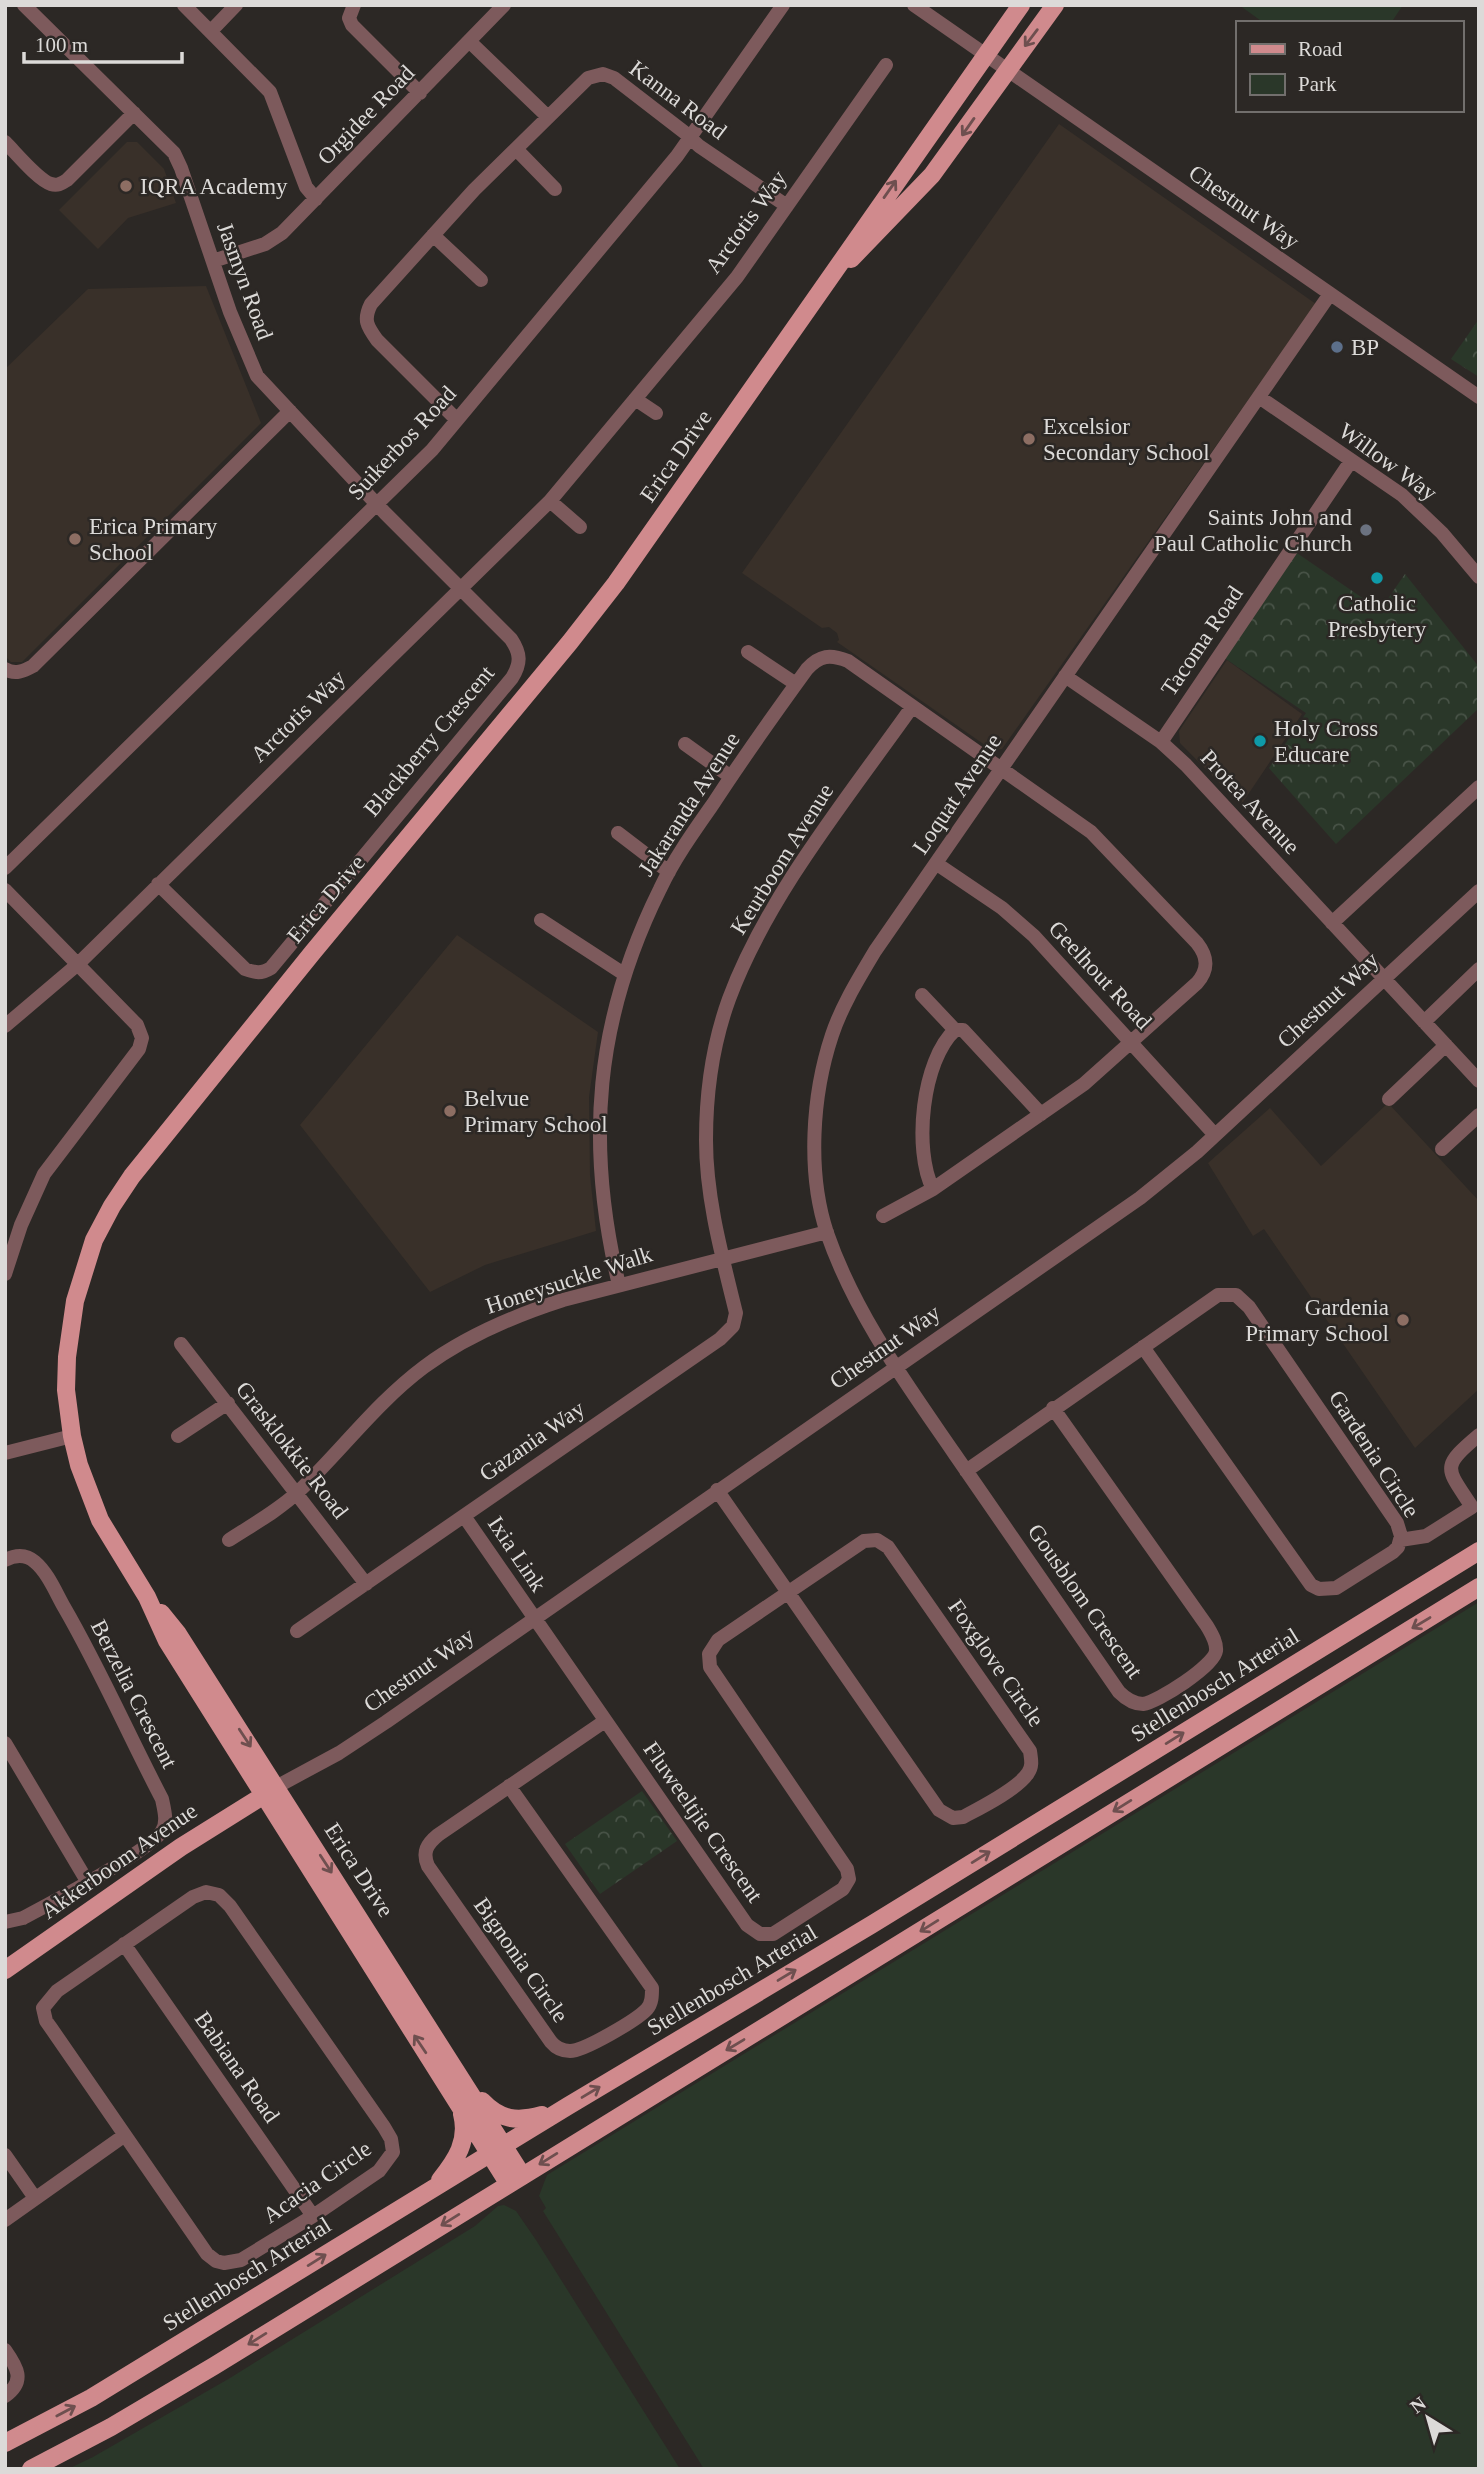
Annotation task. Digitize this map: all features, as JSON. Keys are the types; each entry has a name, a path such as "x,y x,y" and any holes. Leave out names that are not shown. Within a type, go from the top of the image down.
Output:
{"main road":[{"name":"Erica Drive","path":"515,2179 270,1791 167,1641 147,1597 100,1520 79,1465 66,1390 66,1357 75,1300 94,1240 121,1191 281,991 570,642 650,536 1021,5"},
{"name":"Erica Drive","path":"824,286 932,175 1055,5"},
{"name":"Stellenbosch Arterial","path":"5,2443 91,2398 497,2149 871,1925 1479,1551"},
{"path":"31,2469 111,2427 214,2366 1479,1587"},
{"name":"Akkerboom Avenue","path":"5,1970 181,1847 270,1791"},
{"path":"462,2093 511,2119 527,2119 568,2106"},
{"path":"432,2189 449,2168 464,2139 462,2093"}],"street":[{"name":"Jasmyn Road","path":"24,5 174,153 241,343 257,376 461,590"},
{"path":"184,5 270,92 306,187 316,199"},
{"path":"211,32 236,5"},
{"path":"354,5 350,14 352,25 420,93"},
{"name":"Orgidee Road","path":"213,261 275,239 504,5"},
{"name":"Suikerbos Road","path":"5,868 432,450 691,138 783,5"},
{"name":"Chestnut Way","path":"914,5 1479,397"},
{"path":"470,41 548,117"},
{"name":"Arctotis Way","path":"5,1026 78,964 550,501 737,277 886,65"},
{"name":"Kanna Road","path":"457,420 377,340 366,325 365,317 371,304 433,235 588,78 603,74 614,78 691,138 787,206"},
{"path":"5,142 45,181 54,186 66,180 134,113"},
{"path":"516,149 555,189"},
{"path":"433,235 481,280"},
{"name":"Loquat Avenue","path":"896,1368 854,1295 827,1232 815,1168 815,1124 817,1095 832,1034 845,1004 875,951 1330,294"},
{"name":"Willow Way","path":"1259,397 1402,495 1442,533 1479,577"},
{"path":"635,399 656,413"},
{"path":"5,669 10,672 24,671 33,666 290,411"},
{"name":"Tacoma Road","path":"1161,742 1350,461"},
{"path":"550,501 580,527"},
{"name":"Blackberry Crescent","path":"158,884 245,969 257,974 271,968 518,667 518,649 511,639 461,590"},
{"path":"748,652 796,684"},
{"name":"Jakaranda Avenue","path":"619,1285 598,1156 600,1099 608,1040 624,974 669,872 731,777 812,663 834,655 848,661 912,706"},
{"name":"Protea Avenue","path":"1065,676 1161,742 1186,765 1478,1078"},
{"path":"883,1216 933,1189 1084,1084 1202,977 1207,964 1205,955 1196,943 1097,837 912,706"},
{"name":"Keurboom Avenue","path":"723,1257 709,1183 706,1141 711,1072 729,1000 762,925 912,706"},
{"path":"685,744 731,777"},
{"path":"1332,923 1479,787"},
{"path":"618,833 669,872"},
{"name":"Geelhout Road","path":"937,864 1019,922 1215,1135"},
{"path":"5,890 137,1024 142,1038 139,1049 44,1174 21,1225 5,1274"},
{"name":"Chestnut Way","path":"270,1791 339,1753 1140,1198 1215,1135 1479,891"},
{"path":"541,920 624,974"},
{"path":"1424,1022 1479,969"},
{"path":"922,995 955,1030"},
{"path":"933,1189 923,1160 923,1112 932,1072 941,1048 946,1038 955,1030 963,1030 1041,1114"},
{"path":"1389,1098 1446,1045"},
{"path":"1442,1149 1479,1115"},
{"name":"Honeysuckle Walk","path":"229,1540 297,1493 395,1392 422,1368 488,1329 528,1311 723,1257 827,1232"},
{"name":"Gazania Way","path":"297,1631 720,1339 733,1326 736,1313 723,1257"},
{"name":"Gardenia Circle","path":"966,1471 1053,1408 1218,1295 1236,1296 1241,1299 1398,1522 1400,1540 1393,1552 1336,1588 1319,1589 1311,1585 1143,1347"},
{"name":"Grasklokkie Road","path":"181,1344 366,1584"},
{"name":"Gousblom Crescent","path":"896,1368 1125,1698 1141,1704 1149,1702 1205,1668 1213,1660 1215,1643 1207,1626 1053,1408"},
{"path":"178,1436 228,1403"},
{"path":"1400,1540 1426,1536 1475,1505 1451,1475 1450,1468 1459,1451 1479,1435"},
{"path":"5,1453 72,1436"},
{"name":"Foxglove Circle","path":"717,1490 788,1593 939,1810 953,1818 962,1817 1009,1789 1028,1774 1032,1764 1030,1751 888,1548 877,1540 864,1541 788,1593"},
{"name":"Ixia Link","path":"464,1516 533,1618"},
{"name":"Berzelia Crescent","path":"5,1560 14,1556 29,1558 36,1562 51,1583 86,1646 162,1799 165,1811 163,1830 140,1850 23,1918 5,1922"},
{"name":"Fluweeltjie Crescent","path":"533,1618 747,1925 760,1934 773,1934 843,1889 849,1879 847,1869 710,1667 709,1654 718,1640 788,1593"},
{"name":"Bignonia Circle","path":"509,1786 652,1988 650,2003 640,2016 613,2033 576,2050 562,2050 551,2042 425,1860 426,1847 431,1840 509,1786 605,1721"},
{"path":"5,1743 87,1881"},
{"name":"Acacia Circle","path":"200,1893 219,1895 230,1906 384,2127 393,2146 385,2166 313,2216 232,2263 216,2261 207,2254 125,2135 46,2021 43,2008 58,1991 200,1893"},
{"name":"Babiana Road","path":"124,1944 313,2216"},
{"path":"5,2220 125,2135"},
{"path":"5,2155 35,2198"},
{"path":"5,2350 18,2369 19,2376 16,2385 5,2396"}],"shaded area":[{"name":"Excelsior Secondary School","path":"1059,124 1316,304 1002,749 992,750 837,642 837,633 829,627 822,628 742,573"},
{"name":"IQRA Academy","path":"127,142 137,142 164,169 176,203 128,218 98,249 59,210"},
{"name":"Erica Primary School","path":"206,286 261,423 22,662 11,662 5,656 5,369 88,289"},
{"path":"1227,660 1302,714 1241,805 1180,743 1179,731"},
{"name":"Belvue Primary School","path":"457,935 598,1032 589,1097 590,1175 596,1231 485,1265 430,1292 300,1125"},
{"name":"Gardenia Primary School","path":"1388,1103 1479,1201 1479,1389 1415,1448 1264,1229 1253,1236 1208,1163 1270,1108 1321,1166"}],"green space":[{"path":"1239,5 1403,5 1392,21 1261,21"},
{"path":"1479,319 1479,377 1451,359"},
{"path":"1291,549 1380,610 1405,574 1479,667 1479,708 1336,844 1269,768 1306,713 1220,655"},
{"path":"1479,1602 1479,2469 704,2469 543,2211 546,2208 539,2196 547,2175"},
{"path":"642,1791 677,1841 600,1894 565,1844"},
{"path":"504,2205 516,2211 536,2240 680,2469 68,2469 230,2378 475,2226 498,2206"}],"place":[{"name":"IQRA Academy","path":"126,186"},
{"name":"BP","path":"1337,347"},
{"name":"Excelsior Secondary School","path":"1029,439"},
{"name":"Saints John and Paul Catholic Church","path":"1366,530"},
{"name":"Erica Primary School","path":"75,539"},
{"name":"Catholic Presbytery","path":"1377,578"},
{"name":"Holy Cross Educare","path":"1260,741"},
{"name":"Belvue Primary School","path":"450,1111"},
{"name":"Gardenia Primary School","path":"1403,1320"}]}
